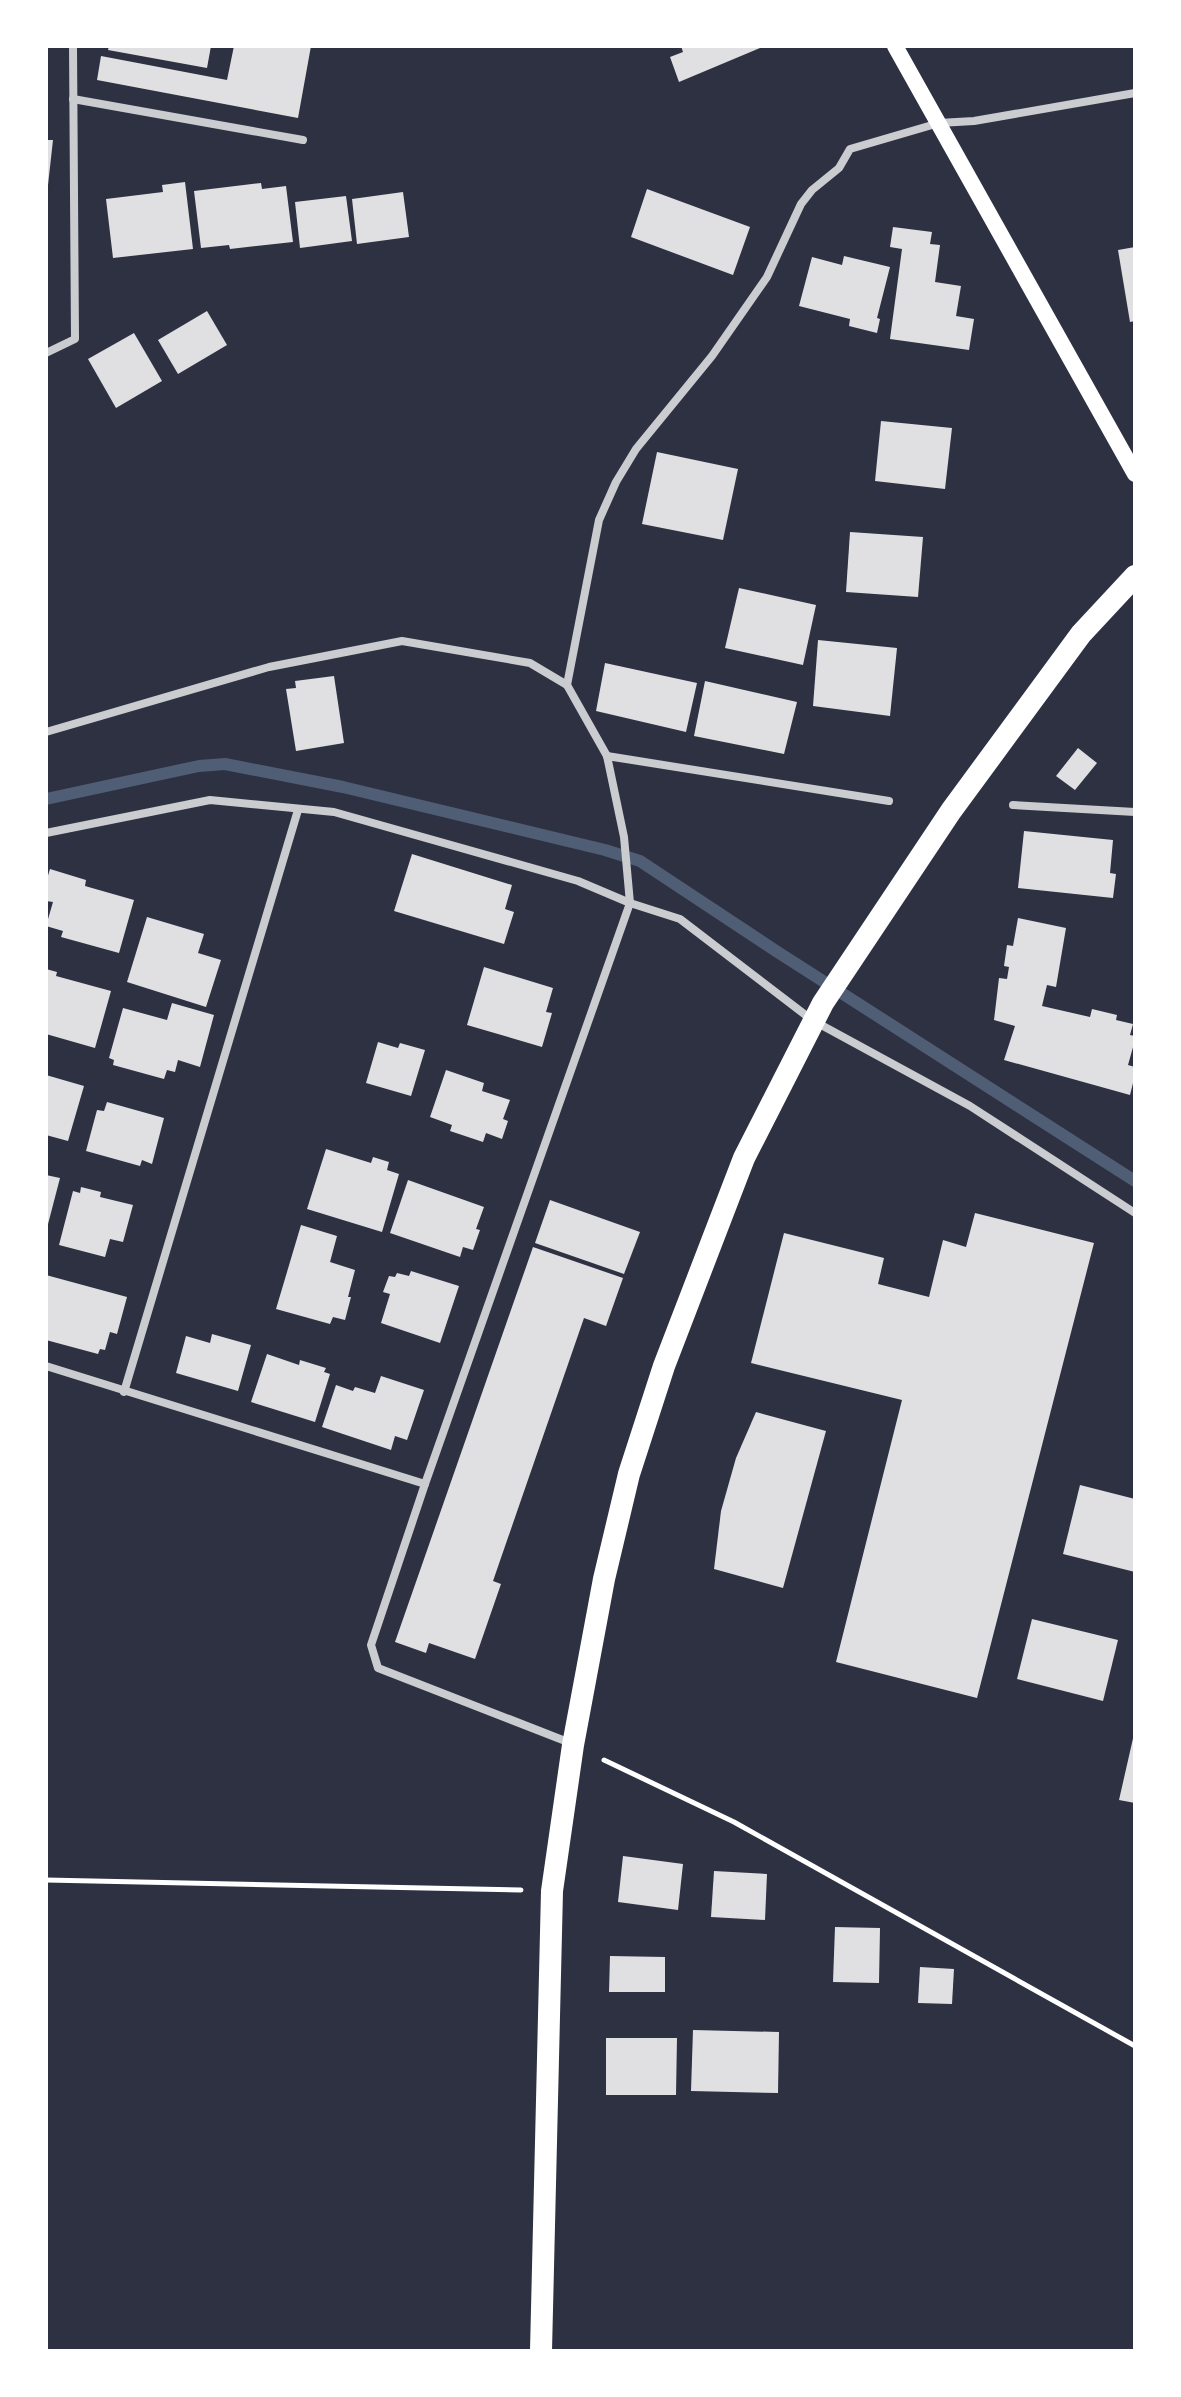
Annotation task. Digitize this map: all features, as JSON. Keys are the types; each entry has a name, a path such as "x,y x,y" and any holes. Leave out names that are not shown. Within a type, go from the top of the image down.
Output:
{"highway":[{"path":"541,2351 552,1891 573,1745 604,1579 629,1474 664,1366 744,1158 818,1012 960,798 1081,634 1135,576"}],"main road":[{"path":"895,46 1135,474"}],"street":[{"path":"46,353 75,339 73,46"},
{"path":"567,685 599,520 616,482 636,449 712,356 767,277 801,204 812,190 839,168 850,149 939,123 974,121 1135,93"},
{"path":"73,99 303,140"},
{"path":"46,732 269,667 402,641 530,663 567,685 607,756 624,837 630,903 371,1645 378,1668 573,1745"},
{"path":"607,756 889,801"},
{"path":"46,833 210,800 334,812 578,881 630,903 680,919 818,1012 1135,1213"},
{"path":"1013,805 1135,812"},
{"path":"124,1392 298,810"},
{"path":"46,1366 425,1484"}],"path":[{"path":"573,1745 734,1822 1135,2046"},
{"path":"46,1880 552,1891"}],"building":[{"path":"109,46 211,46 207,68 108,50"},
{"path":"234,46 311,46 298,118 97,80 101,56 227,80"},
{"path":"681,46 760,48 679,82 670,57 683,52"},
{"path":"46,140 53,140 48,185 46,184"},
{"path":"185,182 193,249 113,258 106,199 163,192 162,185"},
{"path":"261,183 262,189 286,186 293,242 230,249 229,245 201,248 194,191"},
{"path":"647,189 750,227 733,275 631,237"},
{"path":"403,192 409,237 357,244 352,199"},
{"path":"346,196 352,241 300,248 295,202"},
{"path":"893,227 932,232 930,244 940,245 935,282 961,286 956,316 974,319 969,350 890,339 902,249 890,247"},
{"path":"1135,247 1135,321 1130,322 1118,250"},
{"path":"844,256 890,267 877,318 880,319 877,333 849,326 850,319 799,306 812,257 842,265"},
{"path":"207,311 227,345 178,374 158,340"},
{"path":"134,333 162,381 116,408 88,359"},
{"path":"881,421 952,428 945,489 875,481"},
{"path":"657,452 738,469 723,540 642,524"},
{"path":"850,532 923,537 918,597 846,592"},
{"path":"739,588 816,605 803,665 725,648"},
{"path":"818,640 897,648 890,716 813,706"},
{"path":"605,663 697,683 686,732 596,711"},
{"path":"334,676 344,743 296,751 286,689 296,688 295,681"},
{"path":"705,681 797,702 784,754 694,736"},
{"path":"1078,748 1097,763 1075,790 1056,776"},
{"path":"1024,831 1113,840 1110,873 1116,874 1113,898 1018,888"},
{"path":"412,854 512,885 505,909 514,912 504,944 394,911"},
{"path":"50,869 86,880 85,886 134,900 119,953 61,937 63,931 46,926 53,902 46,901"},
{"path":"147,917 204,934 198,953 221,960 206,1007 127,982"},
{"path":"1018,918 1066,928 1056,987 1047,985 1042,1006 1090,1017 1092,1009 1117,1015 1116,1020 1133,1024 1130,1035 1135,1036 1135,1040 1128,1065 1135,1067 1135,1075 1130,1095 1004,1060 1015,1026 994,1020 999,978 1007,979 1009,967 1004,966 1007,945 1013,946"},
{"path":"484,967 553,988 546,1012 552,1013 542,1047 467,1025"},
{"path":"46,969 57,972 56,976 111,991 95,1048 46,1034"},
{"path":"172,1003 214,1015 200,1067 178,1060 175,1072 167,1070 164,1079 113,1065 114,1060 109,1058 123,1008 167,1020"},
{"path":"378,1042 398,1048 400,1043 425,1050 411,1096 366,1083"},
{"path":"446,1070 484,1083 482,1091 510,1100 503,1119 508,1121 502,1139 486,1133 483,1142 450,1131 452,1125 430,1117"},
{"path":"46,1075 84,1086 68,1141 46,1135"},
{"path":"107,1102 164,1118 152,1164 142,1160 140,1166 86,1151 97,1110 104,1111"},
{"path":"326,1149 371,1163 373,1157 389,1162 387,1170 399,1174 382,1232 307,1209"},
{"path":"46,1175 60,1178 47,1228 46,1228"},
{"path":"408,1180 484,1207 473,1250 463,1247 460,1257 390,1233"},
{"path":"81,1187 101,1192 100,1197 133,1205 123,1242 110,1239 105,1257 59,1245 73,1191 80,1193"},
{"path":"550,1200 640,1232 624,1274 535,1243"},
{"path":"975,1213 1094,1243 977,1698 836,1662 902,1400 751,1363 784,1233 884,1258 878,1284 929,1297 943,1240 966,1247"},
{"path":"301,1225 337,1236 330,1262 355,1270 345,1320 333,1317 330,1324 276,1309"},
{"path":"533,1247 623,1278 606,1326 584,1318 493,1581 501,1584 475,1659 429,1643 426,1653 395,1642"},
{"path":"411,1271 459,1286 440,1343 381,1323 390,1294 383,1292 389,1276 395,1277 397,1273 409,1276"},
{"path":"46,1275 127,1297 117,1334 110,1332 105,1350 100,1349 98,1354 46,1340"},
{"path":"212,1334 251,1345 238,1391 176,1373 186,1336 210,1343"},
{"path":"267,1354 299,1365 300,1360 326,1368 324,1372 330,1374 315,1422 251,1402"},
{"path":"381,1376 424,1390 407,1440 395,1436 391,1450 322,1427 336,1385 353,1391 355,1387 375,1393"},
{"path":"756,1412 826,1431 783,1588 714,1569 721,1511 736,1458"},
{"path":"1080,1485 1135,1499 1135,1572 1063,1554"},
{"path":"1032,1619 1118,1640 1103,1701 1017,1679"},
{"path":"1135,1735 1135,1803 1119,1800"},
{"path":"623,1856 683,1864 678,1910 618,1902"},
{"path":"714,1871 767,1874 765,1920 711,1917"},
{"path":"835,1927 880,1928 879,1983 833,1982"},
{"path":"610,1956 665,1957 665,1992 609,1992"},
{"path":"920,1967 954,1969 952,2004 918,2003"},
{"path":"693,2030 779,2032 778,2093 691,2091"},
{"path":"606,2038 677,2038 676,2095 606,2095"}],"waterway":[{"path":"46,799 199,766 225,764 343,787 640,861 1135,1181"}]}
